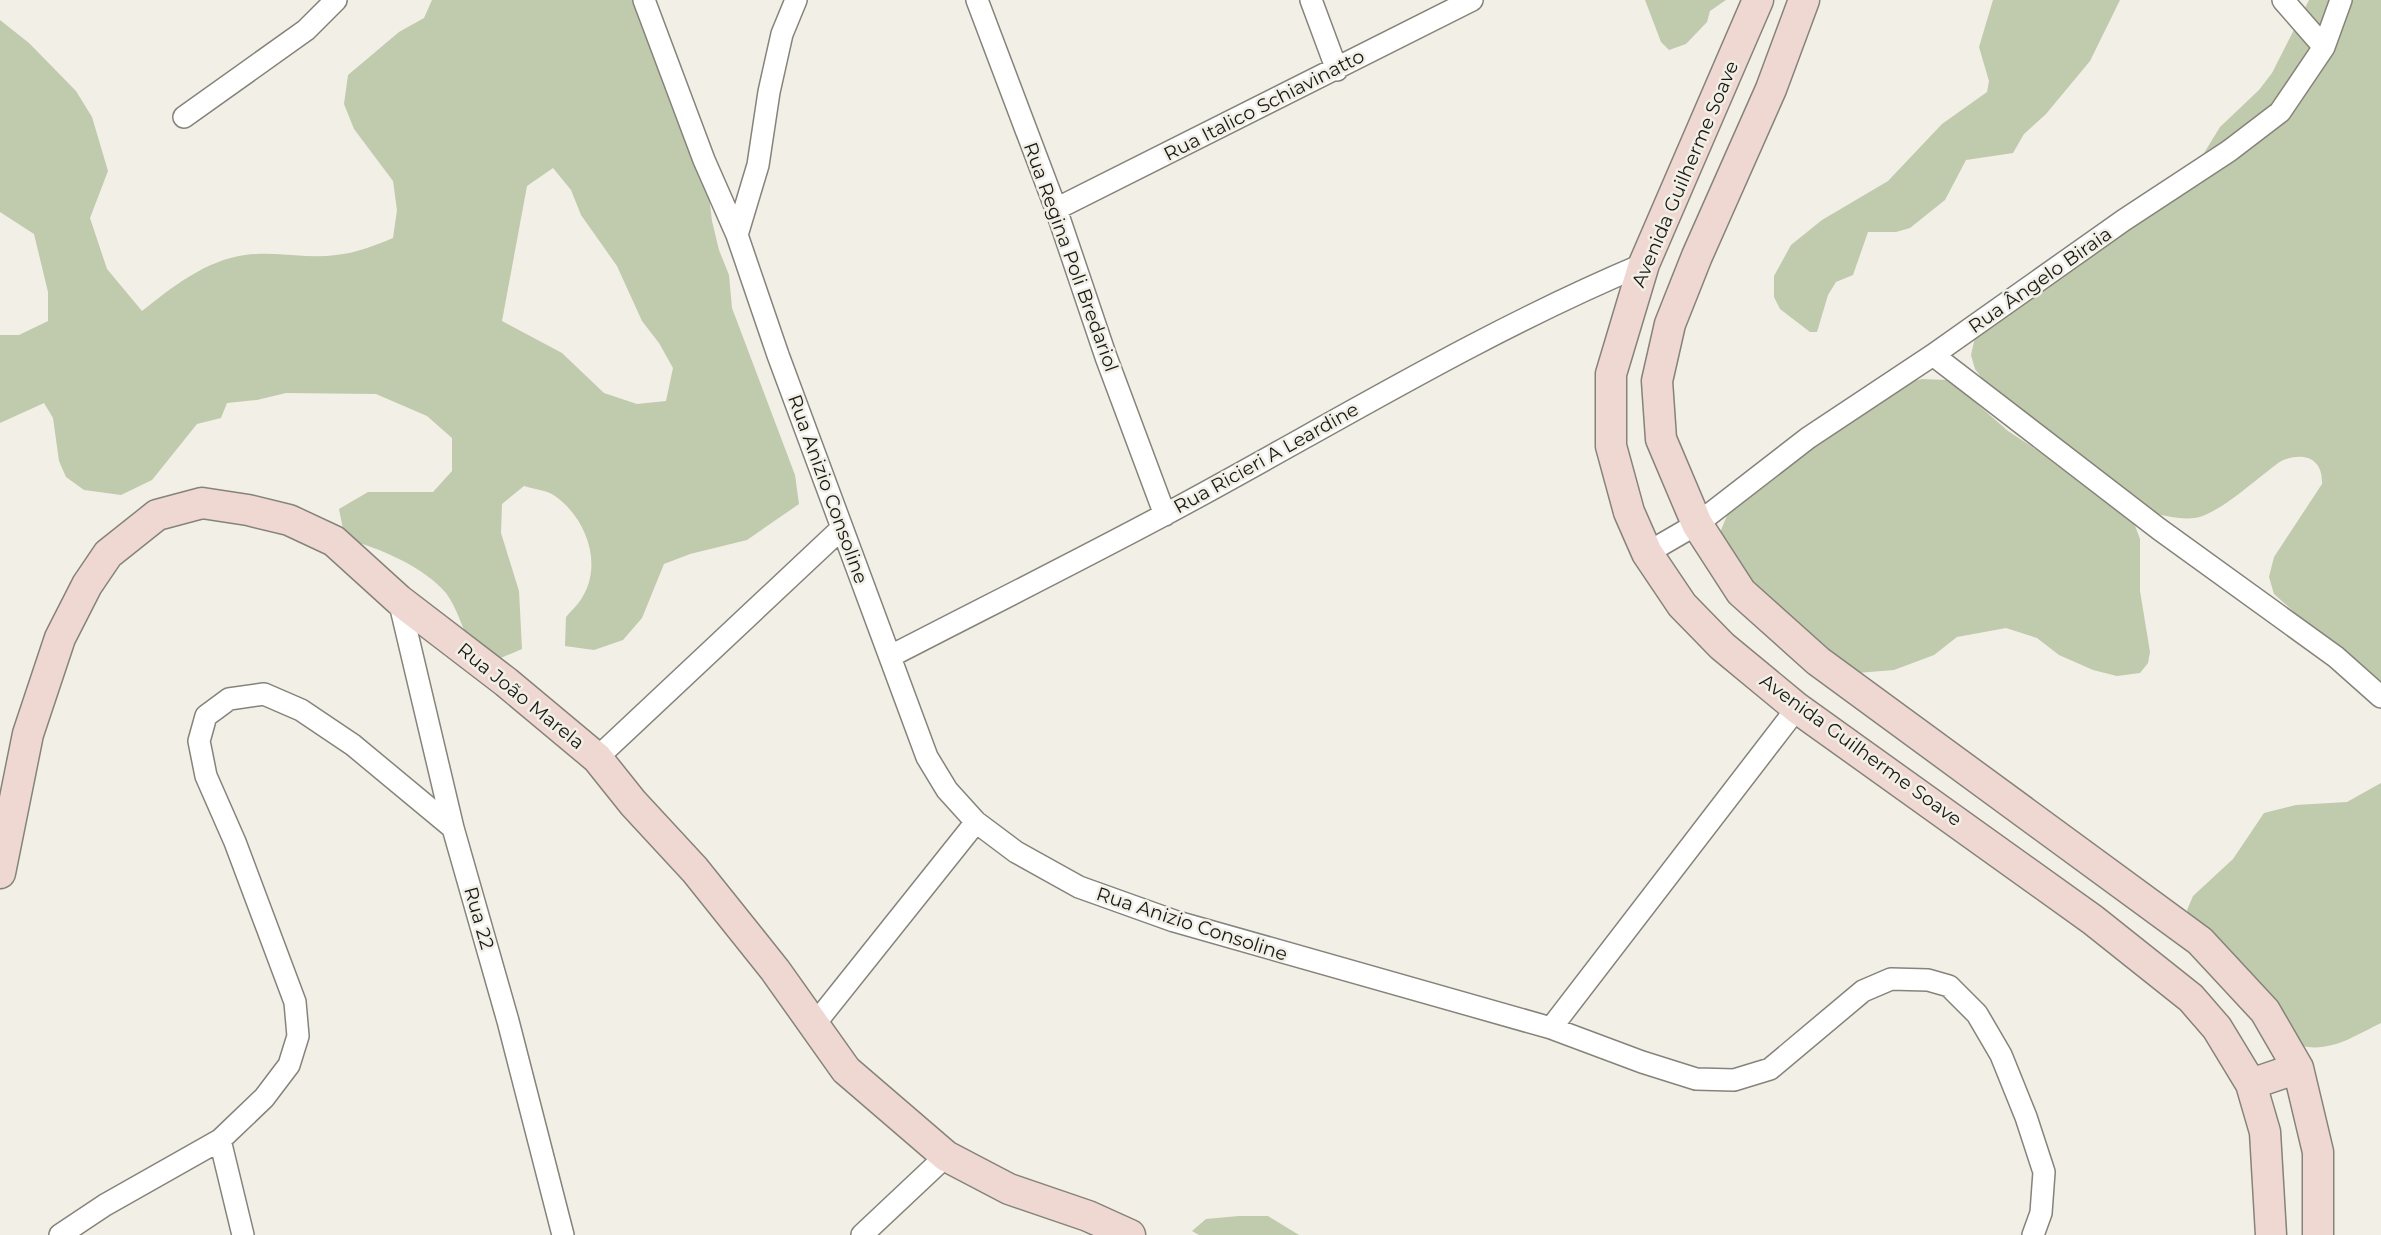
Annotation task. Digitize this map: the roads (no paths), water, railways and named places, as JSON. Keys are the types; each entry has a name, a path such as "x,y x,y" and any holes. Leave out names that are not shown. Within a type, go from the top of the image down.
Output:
{"street":[{"path":"184,117 306,30 336,0"},
{"name":"Rua Anizio Consoline","path":"644,0 704,160 737,235 778,355 891,656 910,716 927,757 947,790 976,822 1016,852 1079,887 1162,917 1551,1028 1696,1079 1734,1080 1770,1069 1863,991 1891,979 1928,980 1948,986 1977,1014 2001,1055 2026,1116 2044,1172 2041,1213 2034,1235"},
{"path":"737,235 758,165 769,92 782,34 796,0"},
{"name":"Rua Regina Poli Bredariol","path":"977,0 1056,209 1106,357 1165,515"},
{"path":"1311,0 1337,70"},
{"name":"Rua Italico Schiavinatto","path":"1056,209 1472,0"},
{"name":"Avenida Guilherme Soave","path":"1758,0 1644,264 1611,374 1611,446 1629,512 1647,553 1682,605 1722,646 1797,708 2093,920 2191,998 2217,1028 2251,1084 2265,1132 2271,1235"},
{"path":"1804,0 1771,89 1670,324 1657,381 1661,439 1697,524 1741,592 1818,661 2200,941 2265,1011 2298,1068 2318,1152 2318,1235"},
{"path":"2283,0 2325,47"},
{"name":"Rua Ângelo Biraia","path":"1647,553 1697,524 1808,438 1933,355 2124,220 2229,151 2280,112 2325,47 2341,0"},
{"name":"Rua Ricieri A Leardine","path":"891,656 1165,515 1373,398 1569,296 1644,264"},
{"path":"1933,355 2159,529 2336,657 2381,697"},
{"name":"Rua João Marela","path":"0,873 28,734 60,638 108,554 157,515 202,503 289,520 334,541 399,600 506,682 597,758 633,803 695,870 775,970 846,1070 946,1156 1009,1189 1088,1216 1130,1235"},
{"path":"597,758 842,528"},
{"name":"Rua 22","path":"399,600 453,828 508,1021 563,1235"},
{"path":"60,1235 105,1205 220,1140 264,1098 289,1065 298,1036 295,1002 235,842 206,776 199,741 206,716 229,699 264,694 302,710 353,745 453,828"},
{"path":"1551,1028 1797,708"},
{"path":"814,1025 976,822"},
{"path":"2251,1084 2298,1068"},
{"path":"220,1140 243,1235"},
{"path":"862,1235 946,1156"},
{"path":"227,1235 236,1212"}]}
